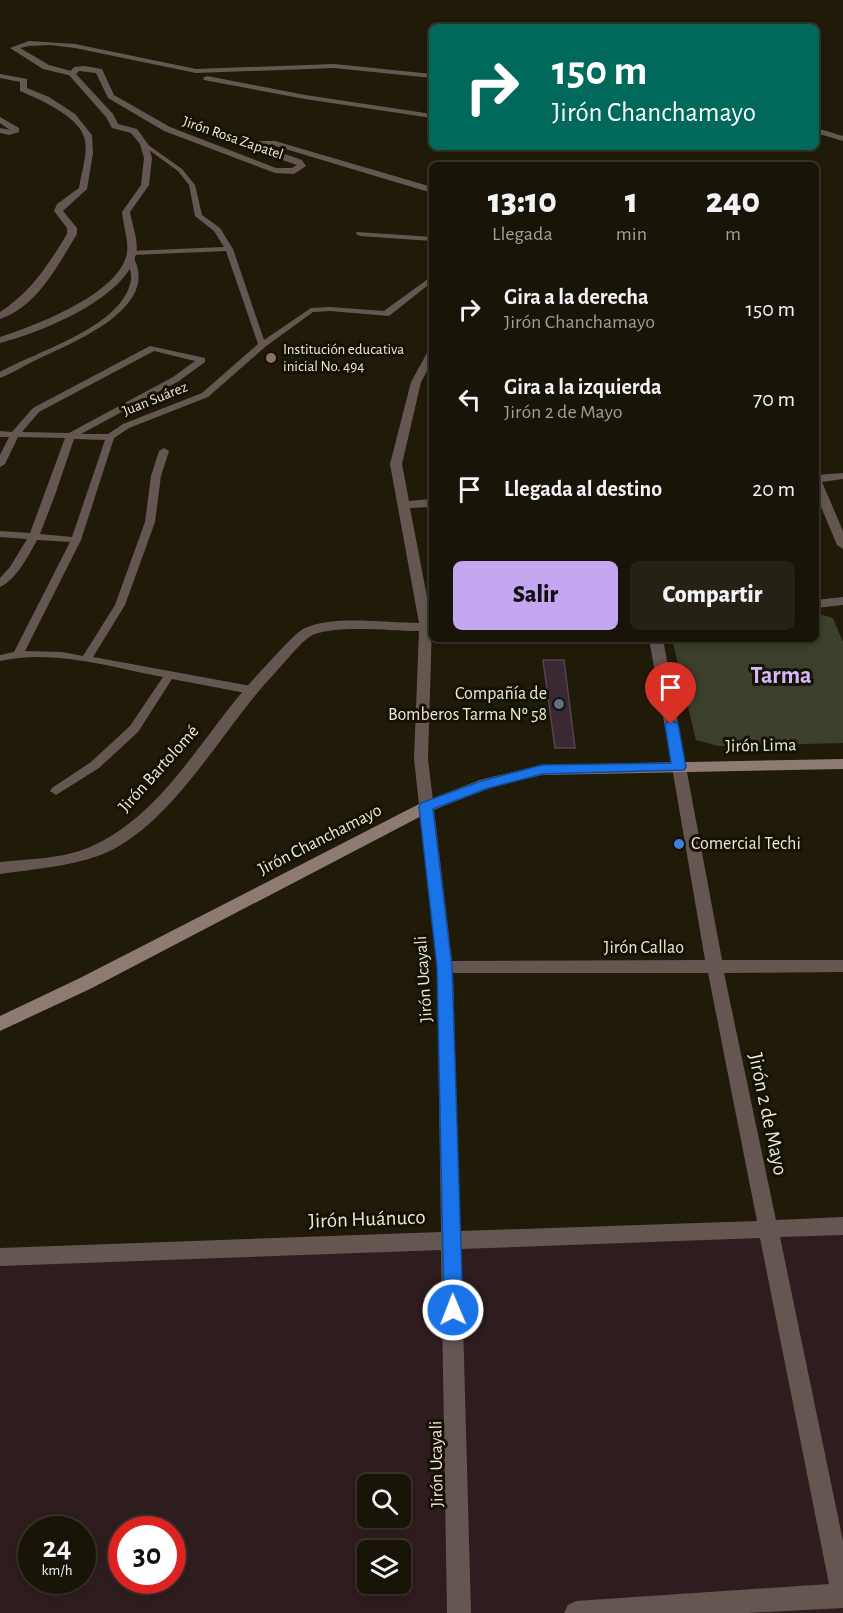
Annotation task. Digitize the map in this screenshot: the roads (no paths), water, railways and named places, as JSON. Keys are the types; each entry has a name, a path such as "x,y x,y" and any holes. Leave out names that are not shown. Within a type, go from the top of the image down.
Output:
{"main road":[{"name":"Jirón Lima","path":"679,767 843,764"},
{"name":"Jirón Chanchamayo","path":"0,1024 86,983 426,807 485,784 542,770 679,767"}],"street":[{"path":"0,340 42,327 75,309 110,283 131,255 126,212 146,185 148,158 144,144 134,131 115,126 110,116 72,74 46,67 14,48 32,43 74,47 102,51 180,70 212,72 342,67 429,76"},
{"name":"Jirón Rosa Zapatel","path":"72,74 77,69 84,68 99,71 111,96 167,129 275,170 294,171 302,166 299,162 256,148 254,143 272,142 429,189"},
{"path":"180,70 188,74 296,96 429,116"},
{"path":"0,76 24,81 22,89 46,99 72,116 88,135 83,189 58,210 72,228 72,234 51,269 29,297 0,316"},
{"path":"0,119 16,130 9,133 0,130"},
{"path":"819,131 843,139"},
{"name":"Jirón Ucayali","path":"429,358 416,382 396,464 429,627 421,759 445,967 459,1613"},
{"path":"819,480 843,476"},
{"path":"819,487 843,545"},
{"path":"403,505 429,502"},
{"path":"819,604 843,602"},
{"name":"Jirón Bartolomé","path":"0,868 74,857 95,851 136,827 177,785 251,690 308,631 333,626 429,627"},
{"name":"Jirón 2 de Mayo","path":"657,642 715,968 843,1595"},
{"name":"Jirón Callao","path":"445,967 843,966"},
{"name":"Jirón Huánuco","path":"0,1257 843,1226"},
{"path":"576,1613 843,1595"}],"lane":[{"path":"144,144 180,170 192,185 199,216 217,230 229,249 262,345"},
{"path":"360,234 429,239"},
{"path":"0,375 76,338 108,319 130,297 136,278 131,255 229,249"},
{"name":"Juan Suárez","path":"18,654 76,540 110,437 126,426 205,395 262,345 311,310 330,309 386,314 429,280"},
{"path":"0,464 15,434 36,410 153,348 202,360 176,379 70,436 34,537 11,573 0,584"},
{"path":"0,434 110,437"},
{"path":"86,660 120,605 150,522 156,476 164,451"},
{"path":"0,534 76,540"},
{"path":"0,658 18,654 62,655 251,690"},
{"path":"56,791 94,765 134,729 170,674"}],"place":[{"name":"Institución educativa inicial No. 494","path":"271,358"},
{"name":"Compañía de Bomberos Tarma Nº 58","path":"559,704"},
{"name":"Comercial Techi","path":"679,844"}],"district":[{"name":"Tarma","path":"781,676"}]}
